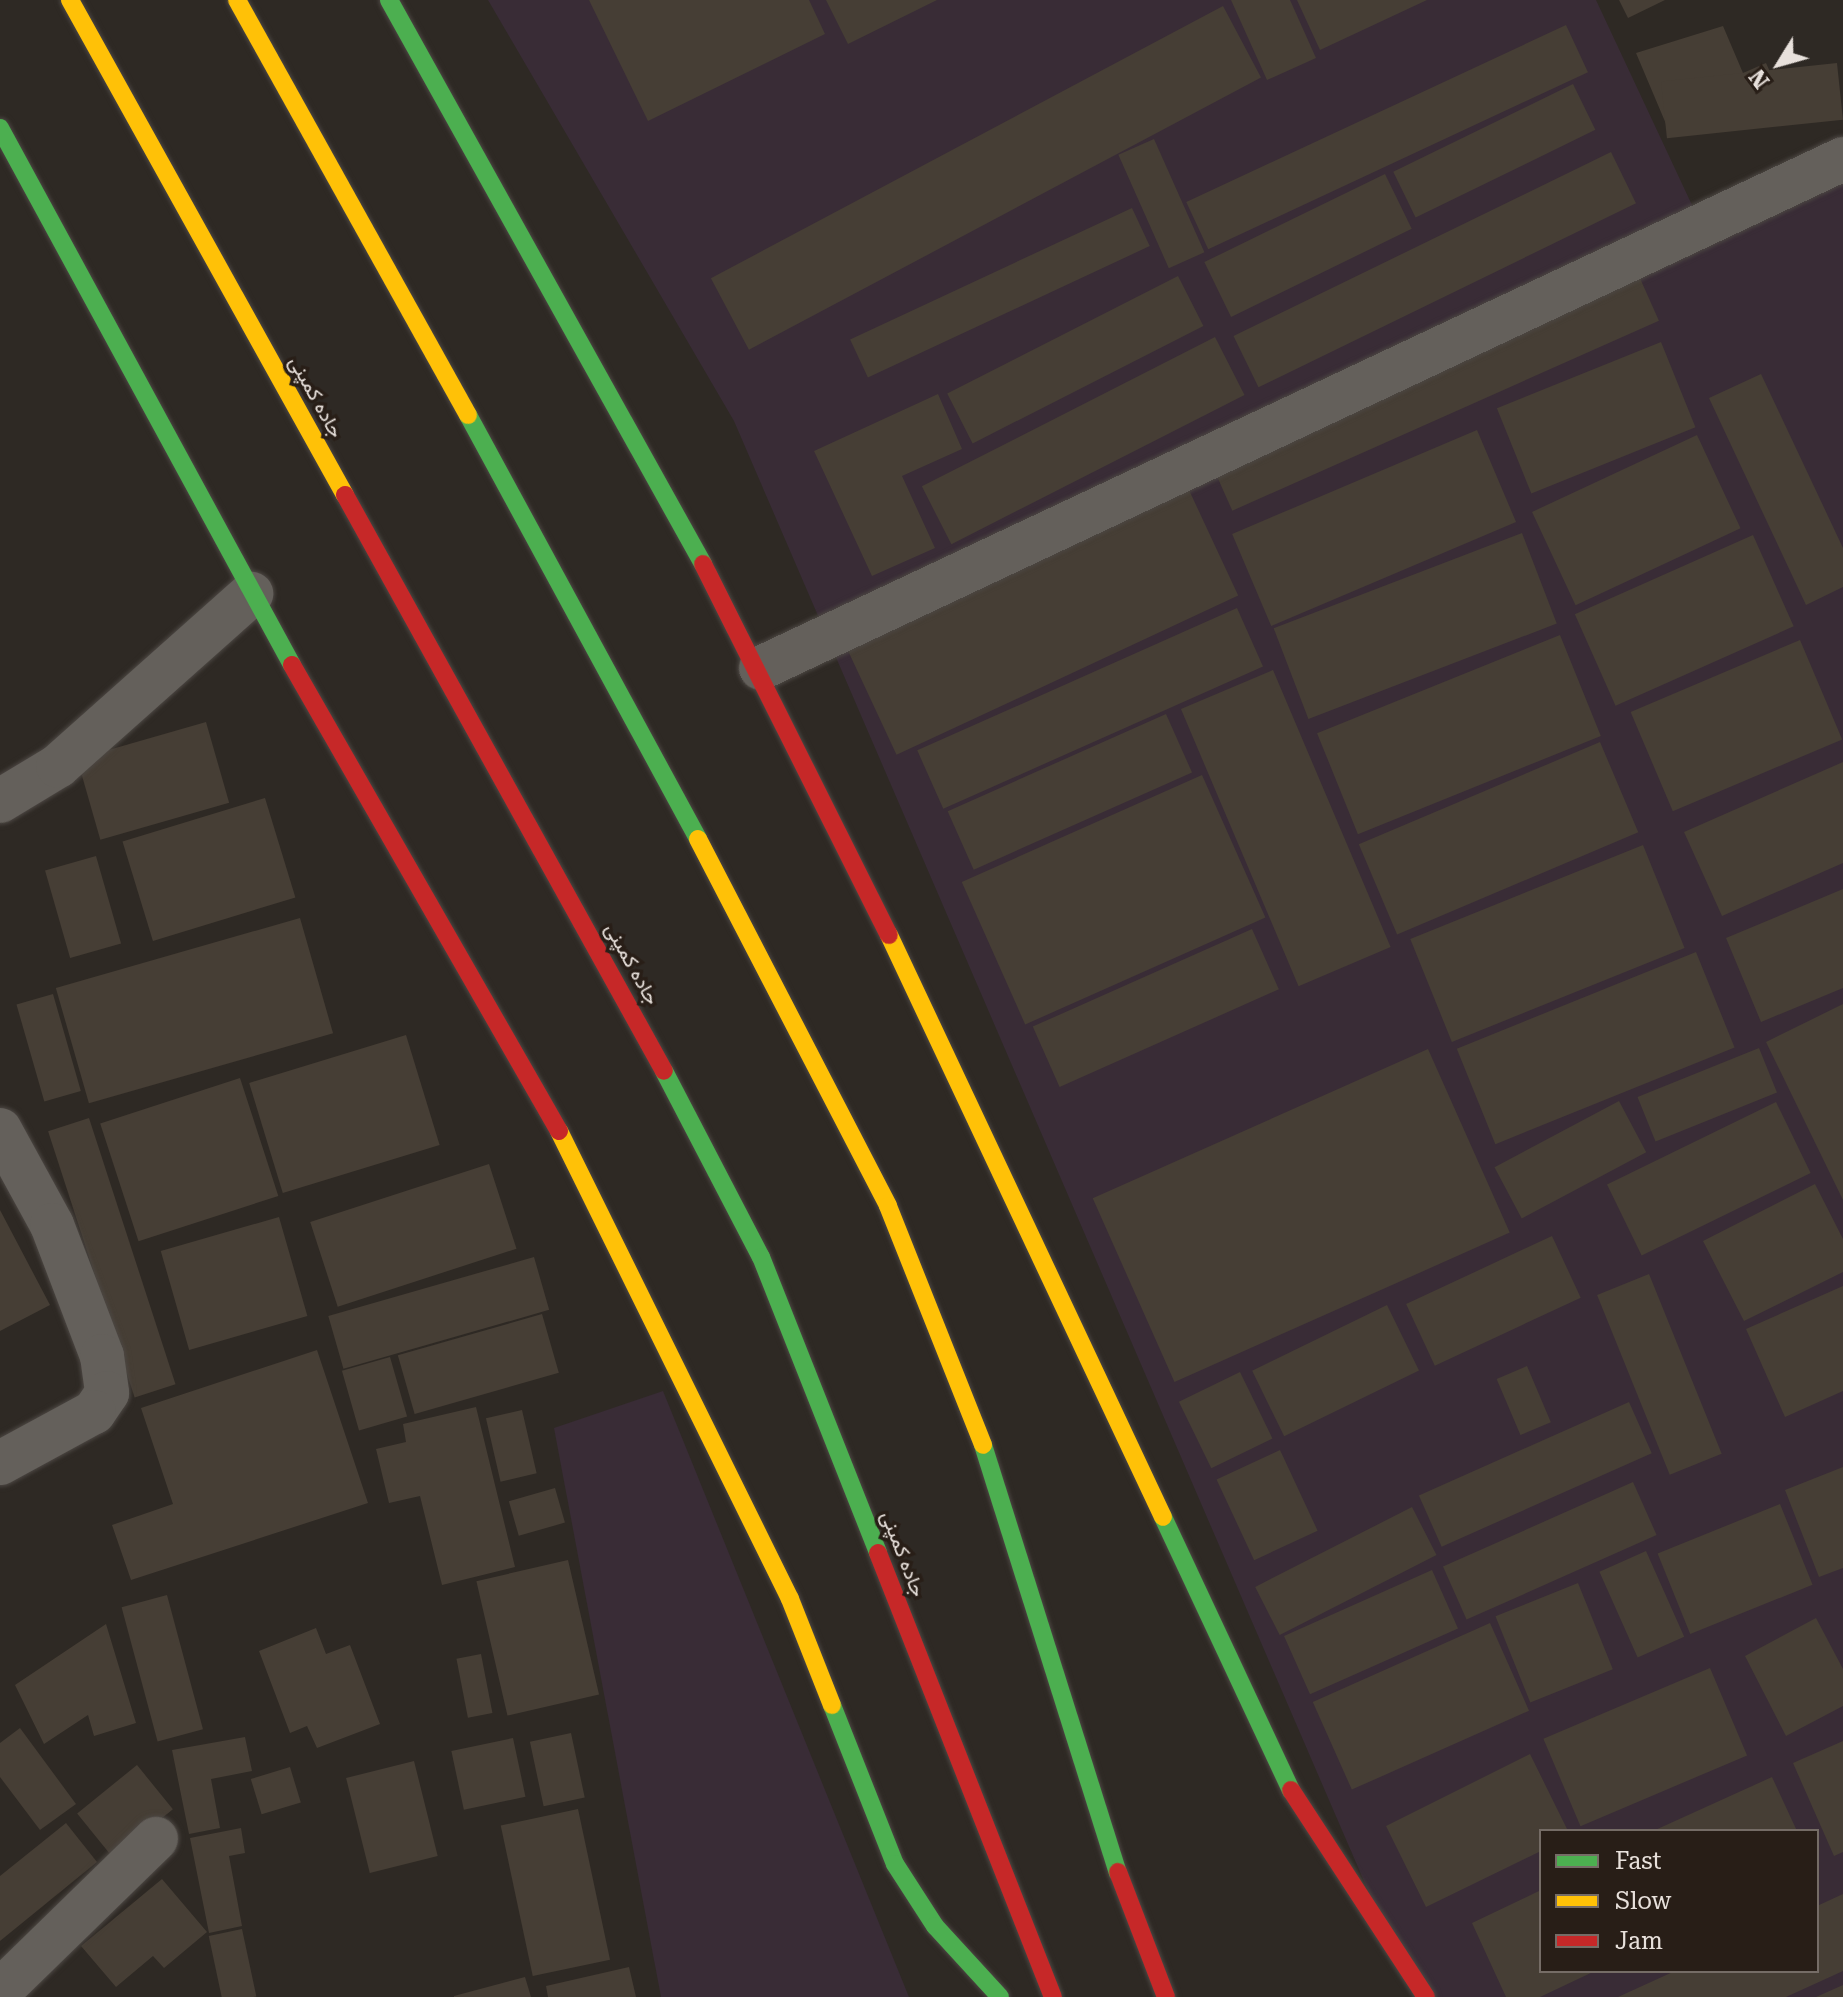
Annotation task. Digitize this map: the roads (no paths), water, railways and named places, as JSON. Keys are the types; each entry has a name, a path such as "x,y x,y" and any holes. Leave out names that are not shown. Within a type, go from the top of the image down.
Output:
{"main road":[{"name":"جاده کمپنی","path":"70,0 628,1002 761,1257 1053,1997"},
{"path":"237,0 636,718 888,1206 985,1449 1122,1886 1166,1997"},
{"path":"389,0 761,668 1081,1334 1254,1721 1316,1835 1426,1997"},
{"path":"0,128 251,594 550,1113 790,1599 895,1864 935,1926 1000,1997"}],"street":[{"path":"761,668 1843,159"},
{"path":"0,801 58,766 251,594"},
{"path":"0,1130 52,1225 102,1356 107,1393 94,1412 0,1463"},
{"path":"0,1991 156,1839"}]}
